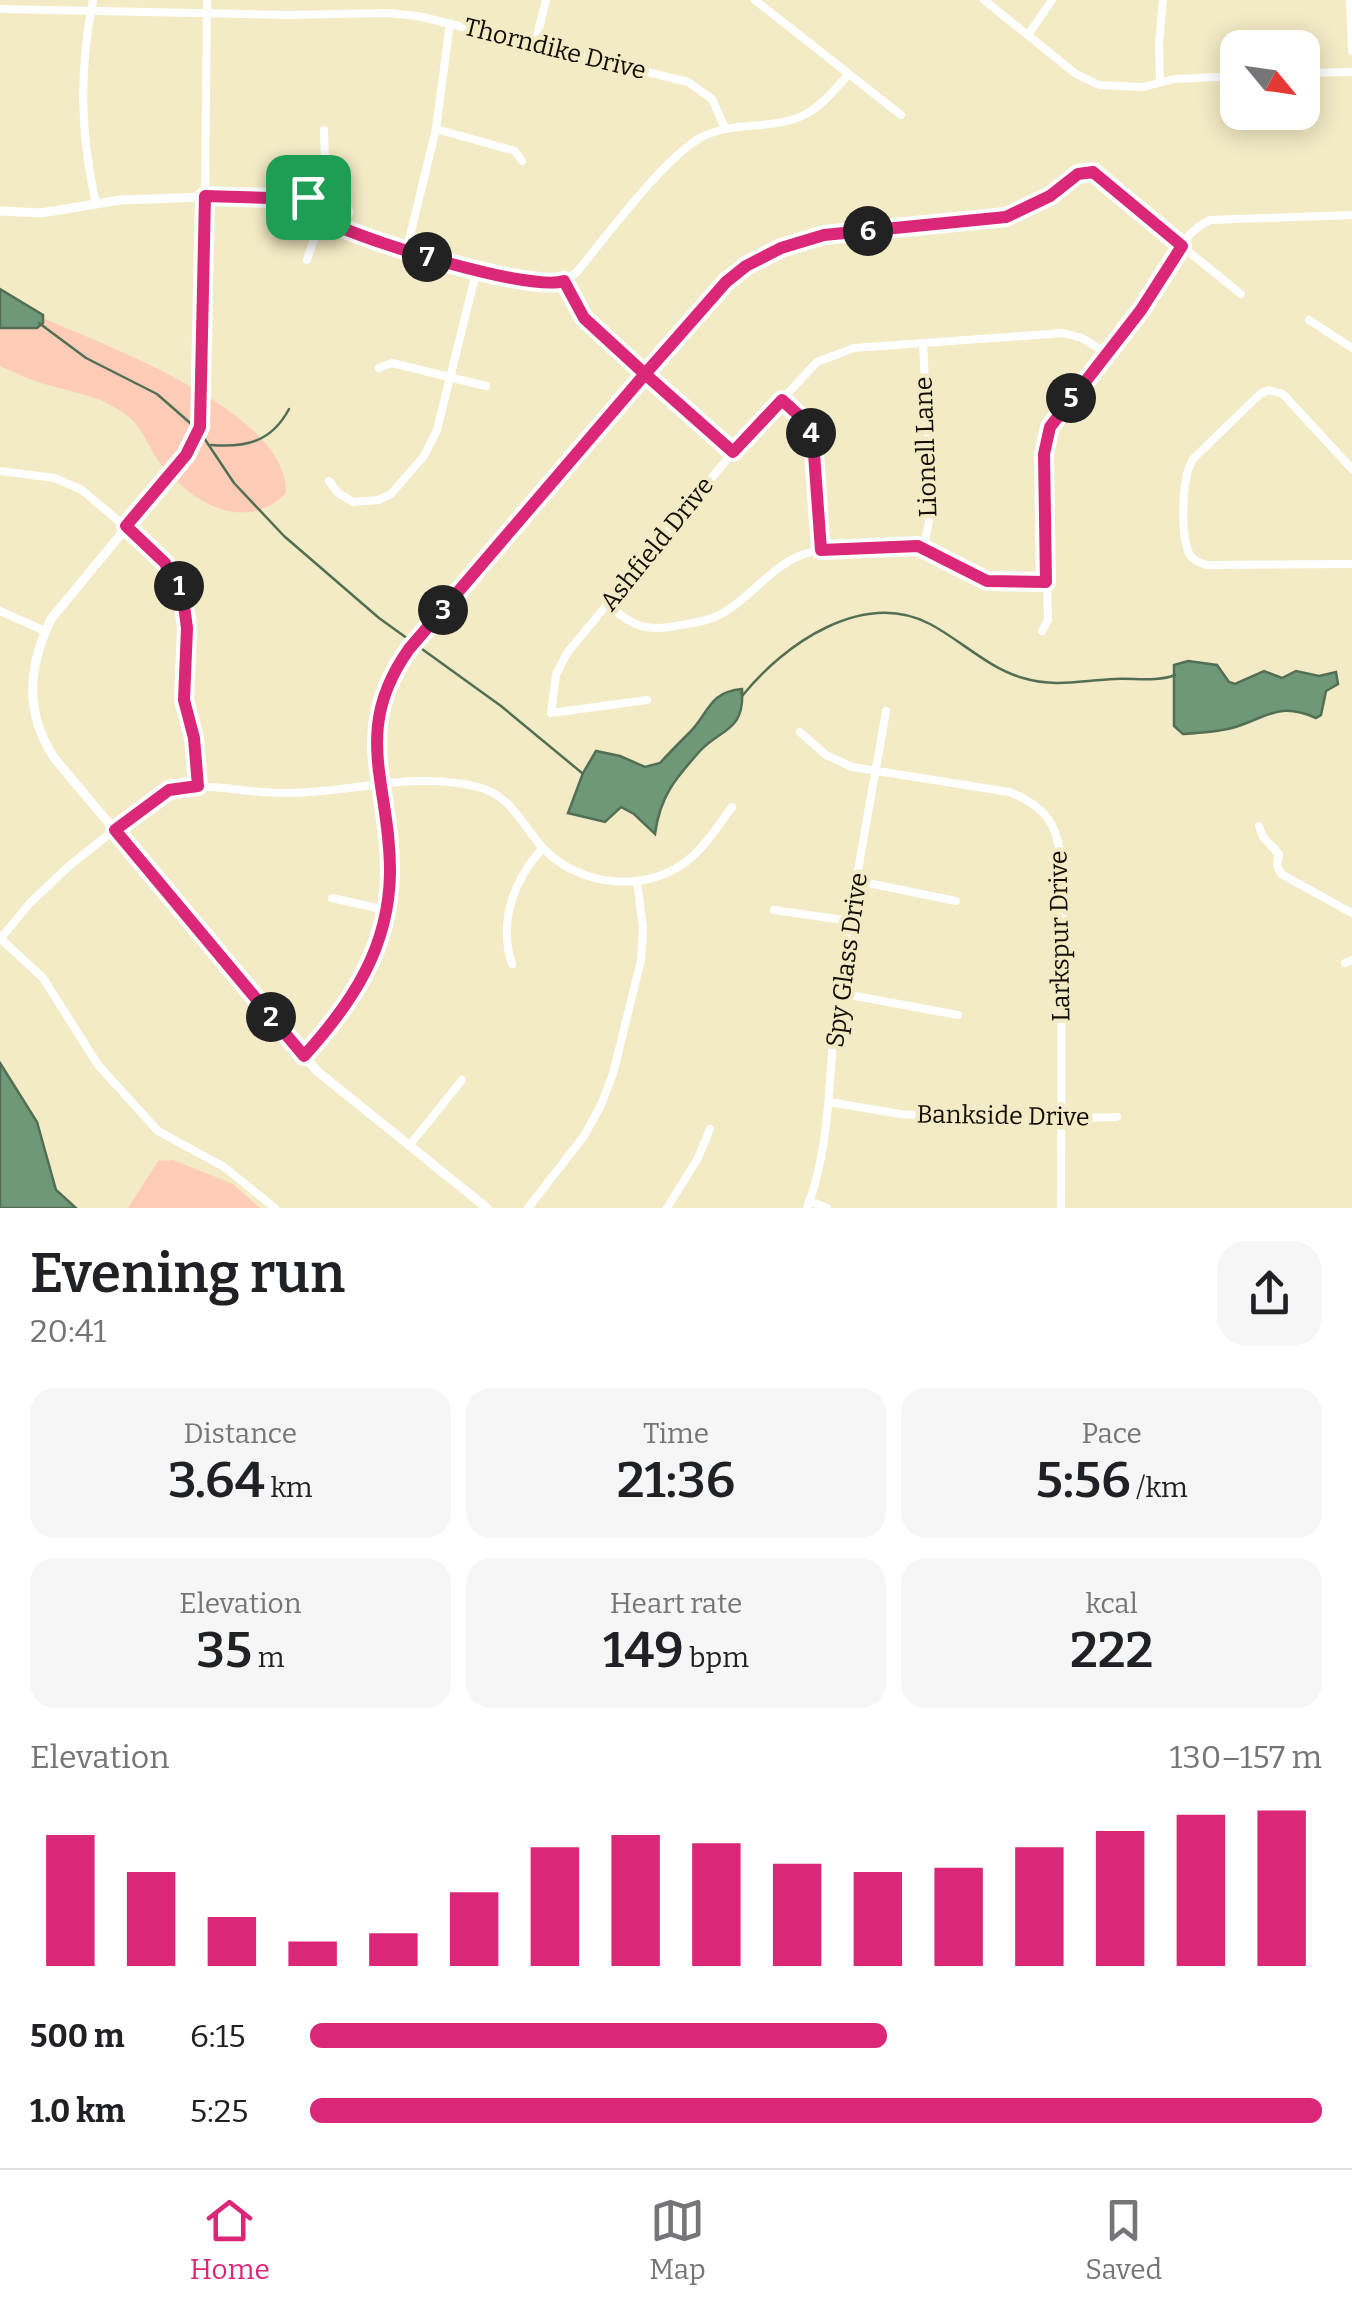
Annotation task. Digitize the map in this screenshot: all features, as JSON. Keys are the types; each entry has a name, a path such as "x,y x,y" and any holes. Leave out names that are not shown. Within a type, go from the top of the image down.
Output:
{"street":[{"path":"93,0 82,125 96,204"},
{"path":"207,0 200,427 186,455 45,631 32,677 37,728 55,759 304,1056 332,1084 487,1208"},
{"path":"353,0 354,13"},
{"path":"535,44 546,0"},
{"path":"755,0 901,115"},
{"path":"984,0 1076,74 1099,85 1143,87 1220,77"},
{"path":"1028,35 1052,0"},
{"path":"1160,82 1163,0"},
{"path":"1350,0 1352,51"},
{"name":"Thorndike Drive","path":"0,9 397,13 688,82 712,99 725,128"},
{"path":"406,252 436,129 450,23"},
{"path":"1320,73 1352,72"},
{"path":"338,226 406,252 545,284 564,281 576,273 674,159 697,140 725,128 776,124 806,115 849,74"},
{"path":"436,129 515,152 522,161"},
{"path":"324,130 326,192"},
{"path":"304,1056 337,1020 378,946 390,869 376,757 378,718 400,661 726,282 746,266 781,248 824,235 1006,217 1050,196 1078,174 1090,172 1241,294"},
{"path":"326,192 342,205 343,212 338,226 328,233 316,233 304,224 302,205 312,194 326,192"},
{"path":"0,211 41,213 146,197 271,198 302,205"},
{"path":"1042,631 1048,620 1044,454 1047,436 1056,418 1141,310 1182,246 1210,220 1352,215"},
{"path":"306,260 316,233"},
{"path":"328,482 353,502 378,500 391,494 432,443 477,268"},
{"path":"564,281 584,318 733,452"},
{"path":"1308,320 1352,348"},
{"name":"Ashfield Drive","path":"647,700 551,713 559,666 733,452 810,368 834,352 854,348 1063,333 1082,338 1106,353"},
{"name":"Lionell Lane","path":"923,344 932,508 923,548"},
{"path":"378,368 392,363 486,386"},
{"path":"1352,469 1283,394 1269,390 1260,394 1194,458 1183,485 1188,551 1197,562 1352,564"},
{"path":"782,400 805,421 813,440 821,550"},
{"path":"0,471 69,483 126,526 165,563 183,598 187,628 184,700 194,738 198,786"},
{"path":"607,604 624,620 642,628 656,630 704,621 730,608 783,564 821,550 898,546 923,548 987,581 1046,582"},
{"path":"0,611 45,631"},
{"name":"Spy Glass Drive","path":"808,1205 829,1102 839,993 886,711"},
{"name":"Larkspur Drive","path":"800,732 838,762 1010,792 1027,799 1053,823 1060,843 1062,874 1061,1208"},
{"path":"275,1208 224,1168 158,1131 98,1066 43,978 0,938 49,883 169,790 198,786 282,794 423,780 483,788 510,804 543,848 560,862 606,881 637,881 684,863 732,808"},
{"path":"1259,826 1279,854 1281,874 1352,914"},
{"path":"512,964 506,936 514,890 523,871 543,848"},
{"path":"528,1208 584,1136 613,1074 640,960 643,927 637,881"},
{"path":"858,882 956,901"},
{"path":"332,898 386,910"},
{"path":"774,910 850,921"},
{"path":"839,993 958,1014"},
{"path":"409,1146 462,1080"},
{"name":"Bankside Drive","path":"829,1102 956,1119 1117,1117"},
{"path":"667,1208 691,1172 710,1129"},
{"path":"808,1205 827,1208"}],"shaded area":[{"path":"0,289 43,315 43,323 37,328 0,328"},
{"path":"43,318 149,365 228,410 258,436 279,463 286,493 270,506 252,512 217,508 170,475 128,416 95,398 0,366 0,328 28,329 43,323"},
{"path":"1188,661 1217,665 1235,684 1264,671 1282,678 1296,671 1319,676 1336,672 1338,684 1326,691 1321,715 1316,718 1282,711 1232,728 1183,734 1174,726 1174,665"},
{"path":"742,689 736,721 708,743 676,780 665,798 655,834 621,807 605,822 568,813 596,751 645,767 660,763 715,700"},
{"path":"0,1063 37,1122 56,1190 76,1208 0,1208"},
{"path":"173,1160 233,1184 260,1208 128,1208 158,1161"}],"waterway":[{"path":"39,323 86,358 157,394 197,429"},
{"path":"211,445 257,440 275,429 289,409"},
{"path":"202,435 234,483 284,536 379,618 501,706 582,773"},
{"path":"741,693 803,641 827,627 878,613 904,615 930,624 998,668 1035,681 1154,679 1175,675"}],"route":[{"path":"308,197 302,205 271,198 205,196 200,427 192,447 126,526 165,563 183,598 187,628 182,685 194,738 198,786 169,790 115,830 304,1056 337,1020 358,988 369,969 384,922 390,869 376,737 382,702 393,674 409,649 645,374 733,452 782,400 798,414 813,440 821,550 918,546 987,581 1046,582 1044,446 1050,427 1141,310 1182,246 1093,172 1082,173 1042,201 1006,217 824,235 763,256 726,282 645,374 594,330 575,306 564,281 539,283 394,249 338,226 342,205 332,194 321,192 308,197"}]}
